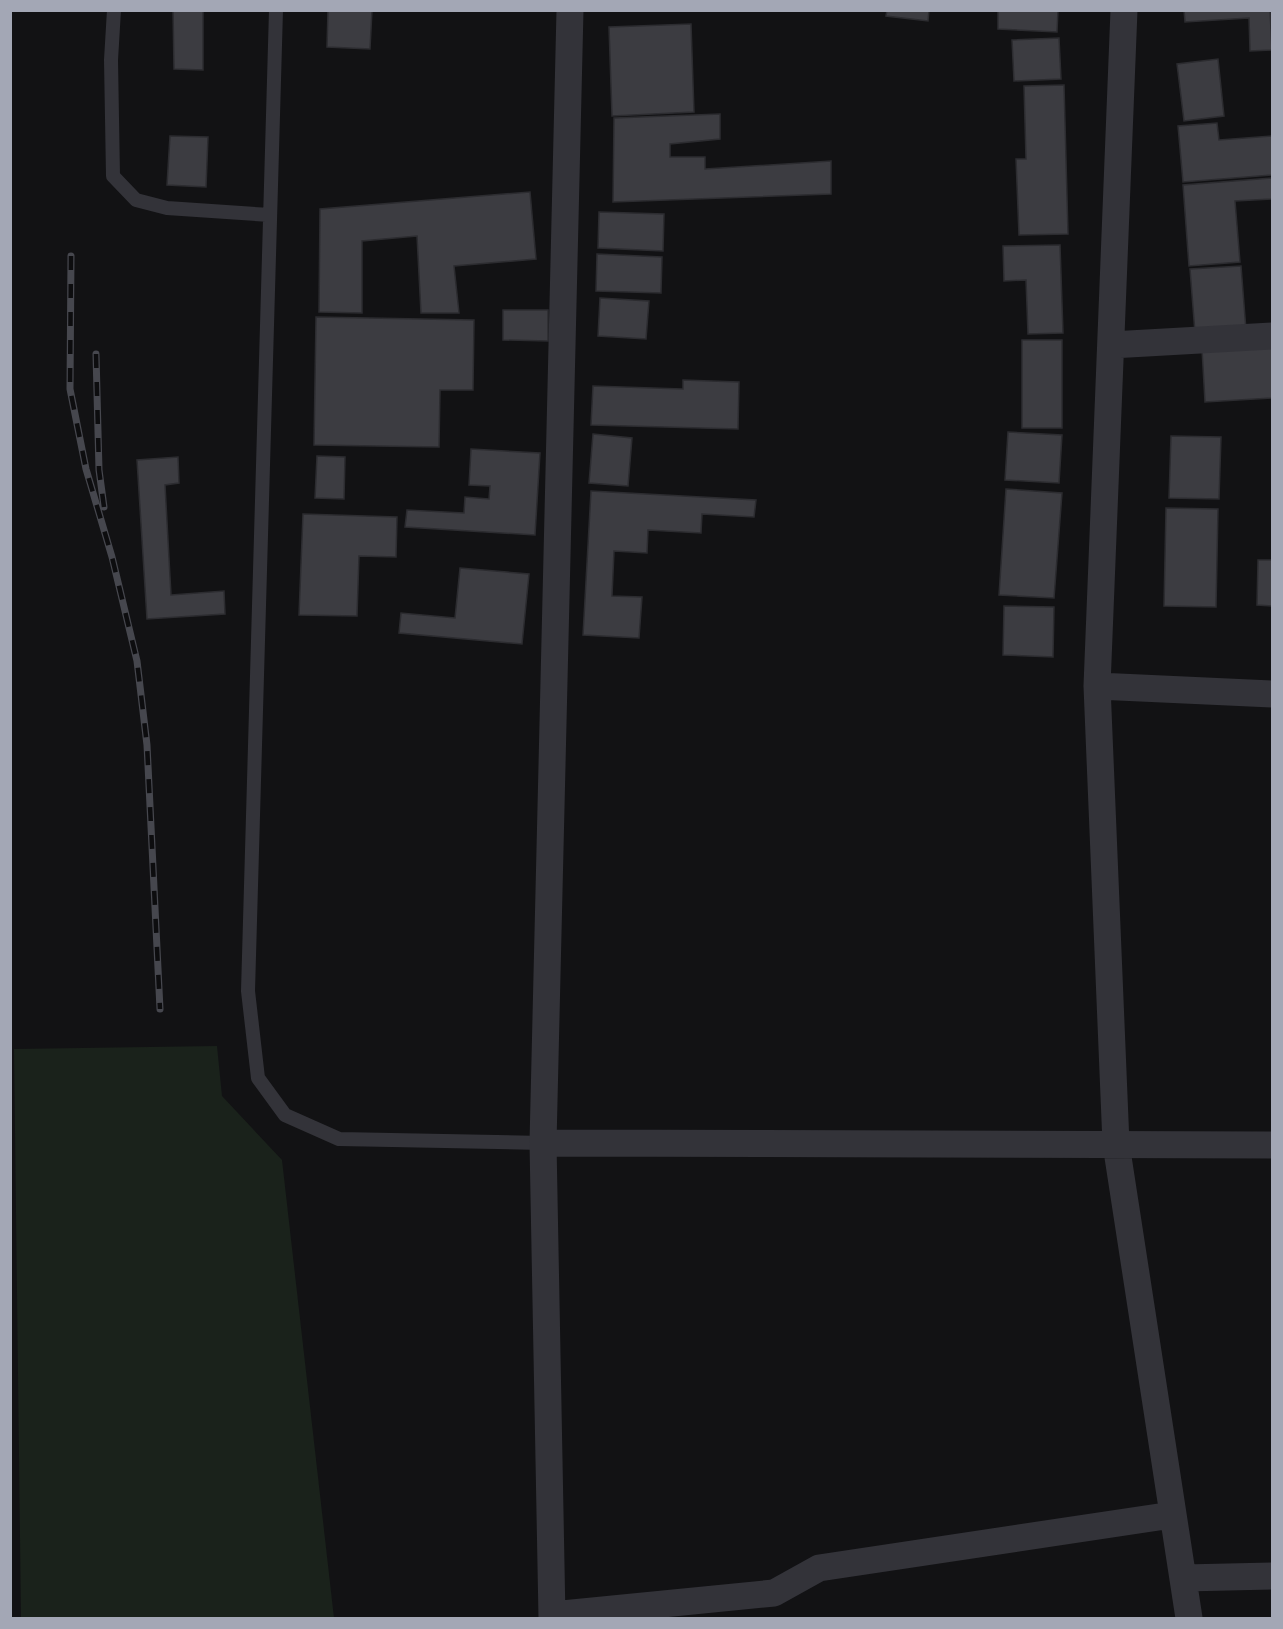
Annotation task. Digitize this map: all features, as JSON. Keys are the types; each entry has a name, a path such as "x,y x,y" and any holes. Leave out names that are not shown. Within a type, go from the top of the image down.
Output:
{"street":[{"path":"570,10 543,1143 552,1617 774,1593 819,1568 1172,1515"},
{"path":"1124,10 1097,686 1116,1144 1189,1618"},
{"path":"1111,345 1272,336"},
{"path":"1097,686 1272,694"},
{"path":"543,1143 1272,1145"},
{"path":"1184,1578 1272,1576"}],"lane":[{"path":"114,10 111,60 112,176 136,200 167,208 270,215"},
{"path":"276,10 249,991 258,1078 285,1115 339,1139 543,1143"}],"shaded area":[{"path":"217,1046 222,1096 282,1160 334,1618 21,1618 14,1049"}],"building":[{"path":"173,10 203,10 203,70 174,69"},
{"path":"328,10 372,10 370,49 327,47"},
{"path":"887,10 929,10 928,21 886,16"},
{"path":"998,10 1058,10 1057,32 998,29"},
{"path":"1184,10 1270,10 1272,50 1250,51 1249,18 1185,22"},
{"path":"691,24 694,112 612,116 609,27"},
{"path":"1059,38 1061,79 1014,81 1012,40"},
{"path":"1218,59 1224,116 1184,121 1177,64"},
{"path":"1064,85 1068,234 1019,235 1016,159 1026,159 1024,86"},
{"path":"720,114 720,139 670,144 670,157 705,157 705,169 831,161 831,194 613,202 614,118"},
{"path":"1217,123 1219,140 1272,136 1272,175 1183,182 1178,126"},
{"path":"170,136 208,137 206,187 167,185"},
{"path":"1272,178 1272,199 1235,201 1240,262 1189,266 1183,185"},
{"path":"530,192 536,259 454,266 459,313 421,313 417,236 362,241 362,313 319,312 320,209"},
{"path":"599,212 664,214 663,251 598,248"},
{"path":"1060,245 1063,333 1028,334 1026,280 1004,281 1003,246"},
{"path":"597,254 662,257 661,293 596,291"},
{"path":"1241,266 1246,330 1195,333 1190,269"},
{"path":"600,298 649,301 646,339 598,336"},
{"path":"503,310 548,310 548,341 503,340"},
{"path":"316,317 474,320 473,390 440,390 439,447 314,445"},
{"path":"1022,340 1062,340 1062,428 1022,428"},
{"path":"1272,345 1272,398 1205,402 1202,349"},
{"path":"683,380 739,382 738,429 591,425 593,386 683,389"},
{"path":"1008,432 1062,435 1059,483 1005,480"},
{"path":"593,434 632,438 628,486 589,483"},
{"path":"1171,436 1221,437 1219,499 1169,498"},
{"path":"471,449 540,453 535,535 405,527 407,510 464,513 465,497 489,499 490,486 469,485"},
{"path":"317,456 345,457 344,499 315,498"},
{"path":"178,457 179,483 165,485 171,595 224,591 225,614 147,619 137,460"},
{"path":"1006,489 1062,493 1054,598 999,595"},
{"path":"591,491 756,500 754,517 702,514 701,533 648,530 647,553 614,551 612,596 642,597 639,638 583,635"},
{"path":"1166,508 1218,509 1216,607 1164,606"},
{"path":"303,514 397,517 396,557 359,556 357,616 299,615"},
{"path":"1258,560 1272,560 1272,606 1257,605"},
{"path":"460,568 529,574 522,644 399,633 401,613 455,618"},
{"path":"1004,606 1054,607 1053,657 1003,655"}],"railway":[{"path":"71,256 70,389 86,469 112,557 137,661 147,745 160,1009"},
{"path":"96,354 99,470 104,507"}]}
